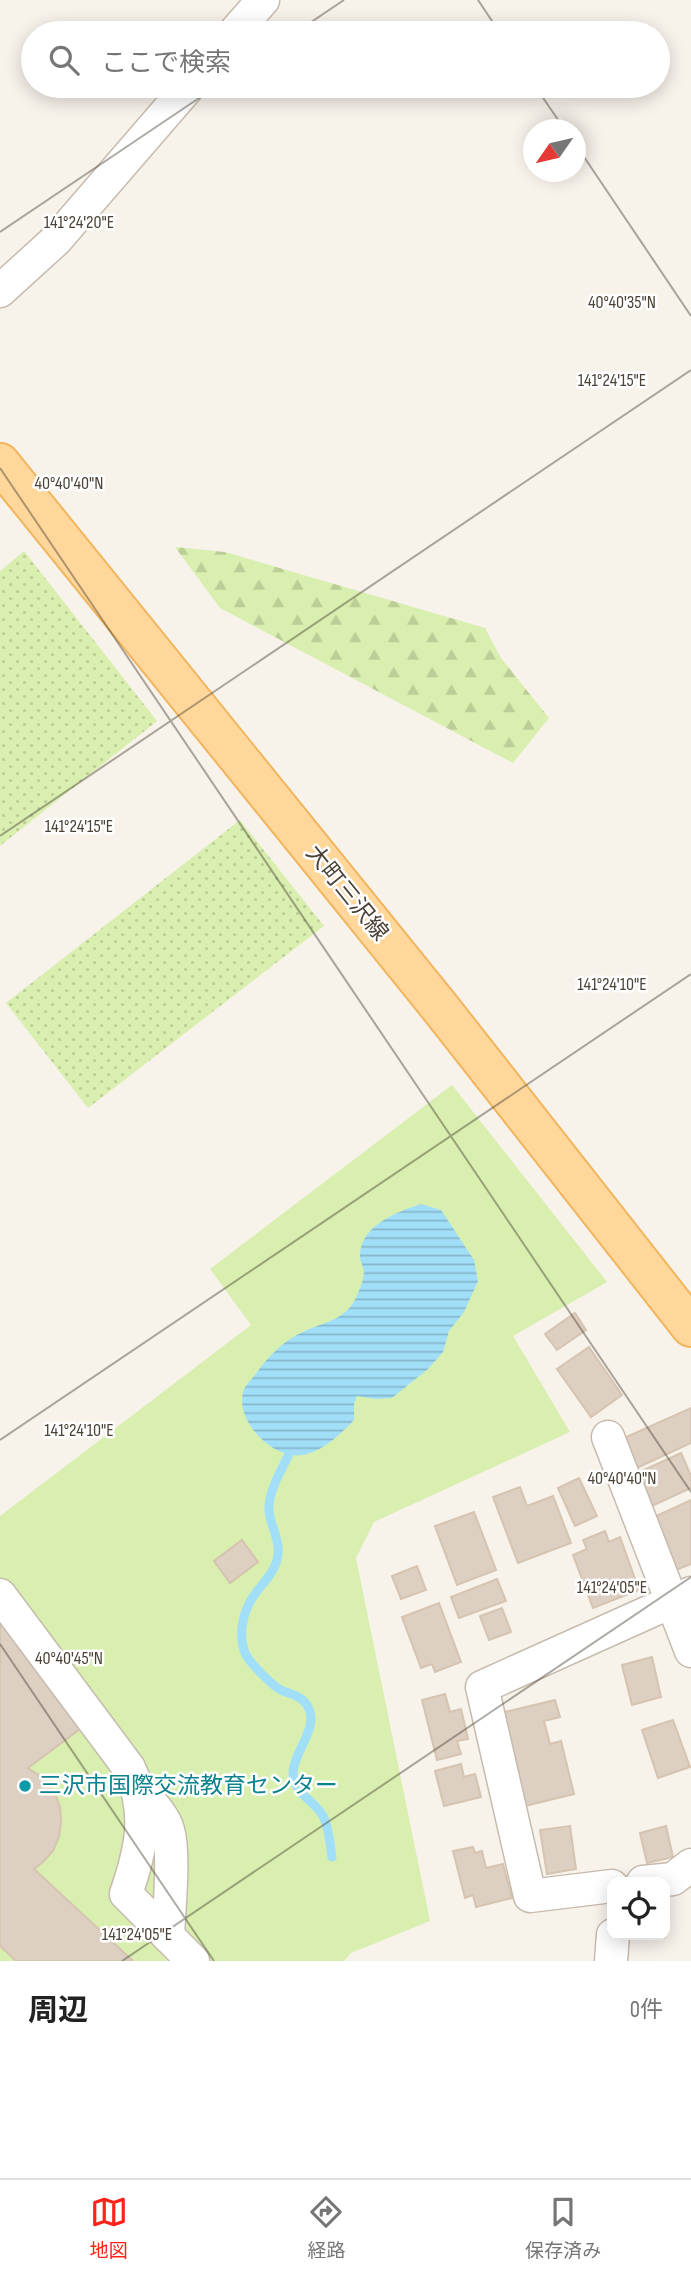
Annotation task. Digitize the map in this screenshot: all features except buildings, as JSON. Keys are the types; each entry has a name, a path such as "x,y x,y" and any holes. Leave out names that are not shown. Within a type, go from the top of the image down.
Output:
{"main road":[{"name":"大町三沢線","path":"0,463 433,999 691,1327"}],"street":[{"path":"245,21 263,0"},
{"path":"0,291 56,240 179,98"},
{"path":"608,1437 682,1597 691,1650"},
{"path":"0,1595 129,1768 137,1785 169,1831 168,1936"},
{"path":"607,1887 530,1896 482,1687 682,1597"},
{"path":"137,1785 142,1826 141,1844 125,1894 193,1961"},
{"path":"670,1879 691,1865"},
{"path":"611,1961 613,1940"}],"green space":[{"path":"175,547 225,552 485,628 501,658 549,718 513,763 220,608"},
{"path":"24,551 157,721 0,846 0,571"},
{"path":"240,820 324,926 88,1108 6,1003"},
{"path":"452,1085 607,1282 513,1336 570,1432 374,1522 356,1558 430,1921 351,1953 344,1961 0,1961 0,1516 251,1325 210,1269"}],"water":[{"path":"421,1204 441,1210 474,1260 478,1281 464,1312 449,1331 443,1352 428,1369 392,1398 357,1396 354,1420 320,1448 307,1454 295,1455 270,1446 250,1426 244,1414 242,1401 245,1387 282,1345 297,1335 336,1318 351,1306 363,1280 360,1255 367,1236 382,1221"}],"waterway":[{"path":"288,1456 275,1483 269,1504 278,1556 272,1572 247,1608 242,1640 246,1655 261,1673 279,1689 300,1698 309,1709 310,1725 294,1766 294,1781 323,1816 332,1857"}],"place":[{"name":"三沢市国際交流教育センター","path":"25,1786"}]}
